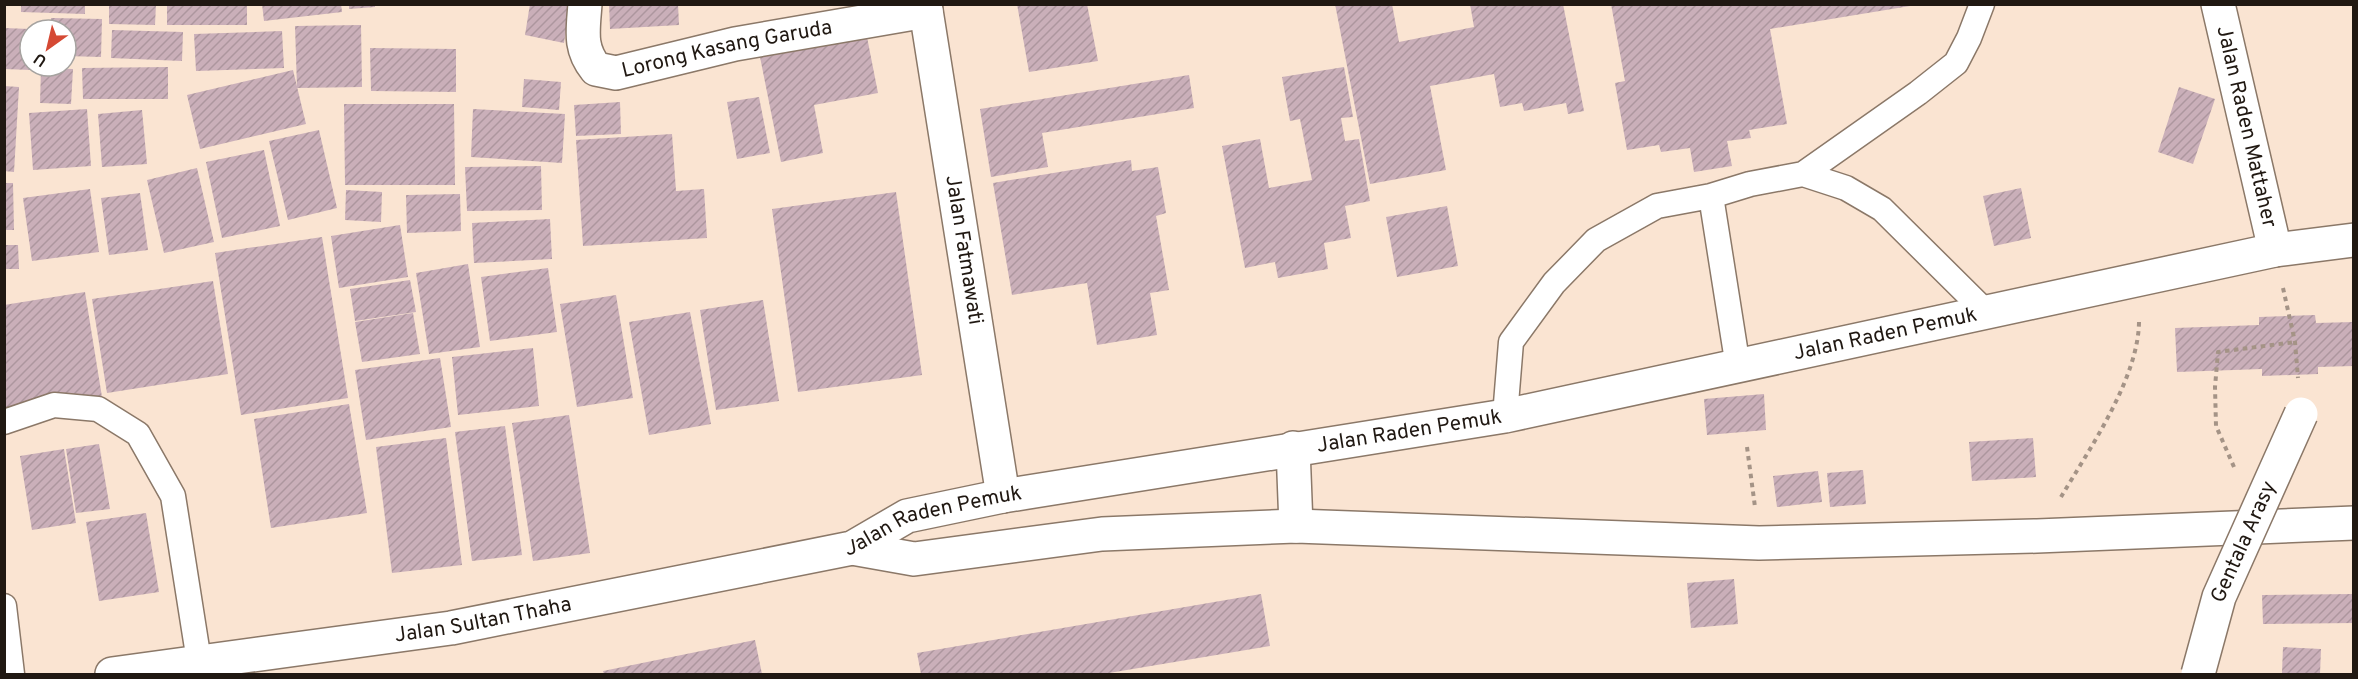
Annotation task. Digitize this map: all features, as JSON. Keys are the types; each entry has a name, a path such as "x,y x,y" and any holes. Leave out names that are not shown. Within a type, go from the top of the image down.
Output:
{"main road":[{"name":"Lorong Kasang Garuda","path":"585,4 585,55 596,69 616,73 735,44 925,8"},
{"name":"Jalan Raden Mattaher","path":"2218,4 2275,250"},
{"name":"Jalan Fatmawati","path":"925,8 1003,496"},
{"name":"Jalan Raden Pemuk","path":"852,549 907,516 1003,496 1293,448 1506,416 1988,314 2275,250 2354,240"},
{"name":"Gentala Arasy","path":"2198,675 2219,597 2301,414"},
{"path":"1293,448 1296,526"},
{"name":"Jalan Raden Pemuk","path":"852,549 914,559 1102,534 1296,526 1759,543 2037,536 2354,524"},
{"name":"Jalan Sultan Thaha","path":"112,675 199,661 451,628 852,549"}],"lane":[{"path":"1506,416 1511,342 1554,283 1596,240 1657,206 1803,174 1918,93 1956,63 1970,38 1982,4"},
{"path":"1803,174 1846,188 1882,209 1988,314"},
{"path":"1711,196 1738,367"},
{"path":"4,422 54,405 98,409 138,434 173,496 199,661"},
{"path":"4,606 12,675"}],"path":[{"path":"2275,250 2295,342 2301,414"},
{"path":"2037,536 2095,440 2135,359 2139,327 2138,280"},
{"path":"2247,527 2234,464 2216,426 2214,387 2218,352 2295,342"},
{"path":"1747,447 1759,543"}],"building":[{"path":"21,4 85,4 85,14 21,12"},
{"path":"109,4 156,4 155,25 109,24"},
{"path":"167,4 247,4 247,25 167,25"},
{"path":"262,4 341,4 342,12 264,21"},
{"path":"349,4 375,4 375,7 349,9"},
{"path":"530,4 570,4 564,43 525,35"},
{"path":"609,4 678,4 679,25 610,29"},
{"path":"1017,4 1087,4 1098,61 1029,72"},
{"path":"1335,4 1392,4 1399,42 1474,27 1470,4 1563,4 1584,111 1568,114 1566,103 1524,111 1522,103 1500,107 1494,74 1430,86 1446,170 1370,184"},
{"path":"1611,4 1910,4 1910,6 1770,29 1787,124 1749,130 1751,138 1727,141 1732,166 1694,172 1690,148 1661,152 1659,145 1627,150 1615,83 1625,81"},
{"path":"78,19 102,19 101,57 78,56"},
{"path":"361,25 362,87 297,88 295,26"},
{"path":"4,28 18,29 18,70 4,69"},
{"path":"112,30 183,32 182,61 111,58"},
{"path":"282,31 284,68 196,71 194,34"},
{"path":"866,32 878,93 814,105 823,153 781,162 759,52"},
{"path":"370,48 456,49 456,92 371,91"},
{"path":"168,67 168,99 83,99 82,68"},
{"path":"1344,67 1353,117 1341,118 1345,141 1359,139 1370,201 1345,206 1351,238 1324,243 1328,269 1278,278 1275,262 1245,268 1222,146 1260,139 1269,188 1312,180 1300,119 1290,121 1282,77"},
{"path":"293,70 306,124 200,149 187,95"},
{"path":"1189,75 1194,108 1042,133 1048,167 991,177 980,109"},
{"path":"41,78 72,78 71,104 40,103"},
{"path":"524,79 561,82 559,110 522,107"},
{"path":"4,86 19,87 14,172 4,171"},
{"path":"2179,87 2215,99 2193,164 2158,152"},
{"path":"759,97 770,153 737,159 727,102"},
{"path":"620,102 621,134 576,136 574,105"},
{"path":"344,104 454,104 455,185 345,185"},
{"path":"87,109 91,166 33,170 29,113"},
{"path":"473,109 565,114 562,163 471,157"},
{"path":"142,110 147,164 102,167 98,114"},
{"path":"319,130 337,208 288,220 269,141"},
{"path":"672,134 676,191 704,189 707,238 583,246 576,140"},
{"path":"264,150 280,226 222,238 206,162"},
{"path":"1131,160 1132,171 1158,167 1166,213 1156,216 1169,290 1150,293 1157,335 1097,345 1087,283 1012,295 993,183"},
{"path":"541,166 542,210 467,211 465,167"},
{"path":"197,168 214,242 164,253 147,180"},
{"path":"4,183 13,183 14,230 4,230"},
{"path":"2021,188 2031,238 1994,246 1983,196"},
{"path":"90,189 99,252 32,261 23,198"},
{"path":"346,190 382,192 381,222 345,220"},
{"path":"896,192 922,375 798,392 772,209"},
{"path":"140,193 148,250 109,255 101,198"},
{"path":"460,194 461,231 407,233 406,195"},
{"path":"1447,206 1458,266 1397,277 1386,217"},
{"path":"550,219 552,259 474,263 472,223"},
{"path":"400,225 408,277 339,288 331,236"},
{"path":"322,237 348,398 241,415 215,253"},
{"path":"4,245 18,245 19,269 4,269"},
{"path":"468,264 480,347 429,354 416,273"},
{"path":"548,268 557,332 490,341 481,277"},
{"path":"410,280 416,312 355,321 350,289"},
{"path":"213,281 228,374 107,393 92,299"},
{"path":"85,292 102,397 4,412 4,305"},
{"path":"616,295 633,398 577,407 560,304"},
{"path":"763,300 779,401 716,410 700,310"},
{"path":"690,312 711,424 649,435 629,322"},
{"path":"413,313 420,354 362,362 355,322"},
{"path":"2315,315 2316,323 2354,322 2354,366 2318,367 2318,374 2262,376 2262,369 2177,372 2175,328 2259,325 2259,317"},
{"path":"533,348 539,406 458,415 452,357"},
{"path":"440,358 451,427 366,440 355,370"},
{"path":"1764,394 1766,430 1707,435 1704,399"},
{"path":"349,404 367,513 271,528 254,419"},
{"path":"569,415 590,553 533,561 512,423"},
{"path":"505,426 522,555 472,561 455,432"},
{"path":"446,438 462,565 392,573 376,447"},
{"path":"2033,438 2036,477 1972,481 1969,442"},
{"path":"99,444 110,509 76,513 66,449"},
{"path":"64,449 76,523 32,530 20,456"},
{"path":"1863,470 1866,504 1830,507 1827,473"},
{"path":"1818,471 1822,502 1777,507 1773,476"},
{"path":"146,513 159,592 99,601 86,522"},
{"path":"1734,579 1738,624 1691,628 1687,583"},
{"path":"1261,594 1270,646 1103,674 921,674 917,653"},
{"path":"2354,594 2354,623 2263,624 2262,595"},
{"path":"755,640 762,674 604,674 603,671"},
{"path":"2283,647 2321,649 2320,674 2282,673"}]}
